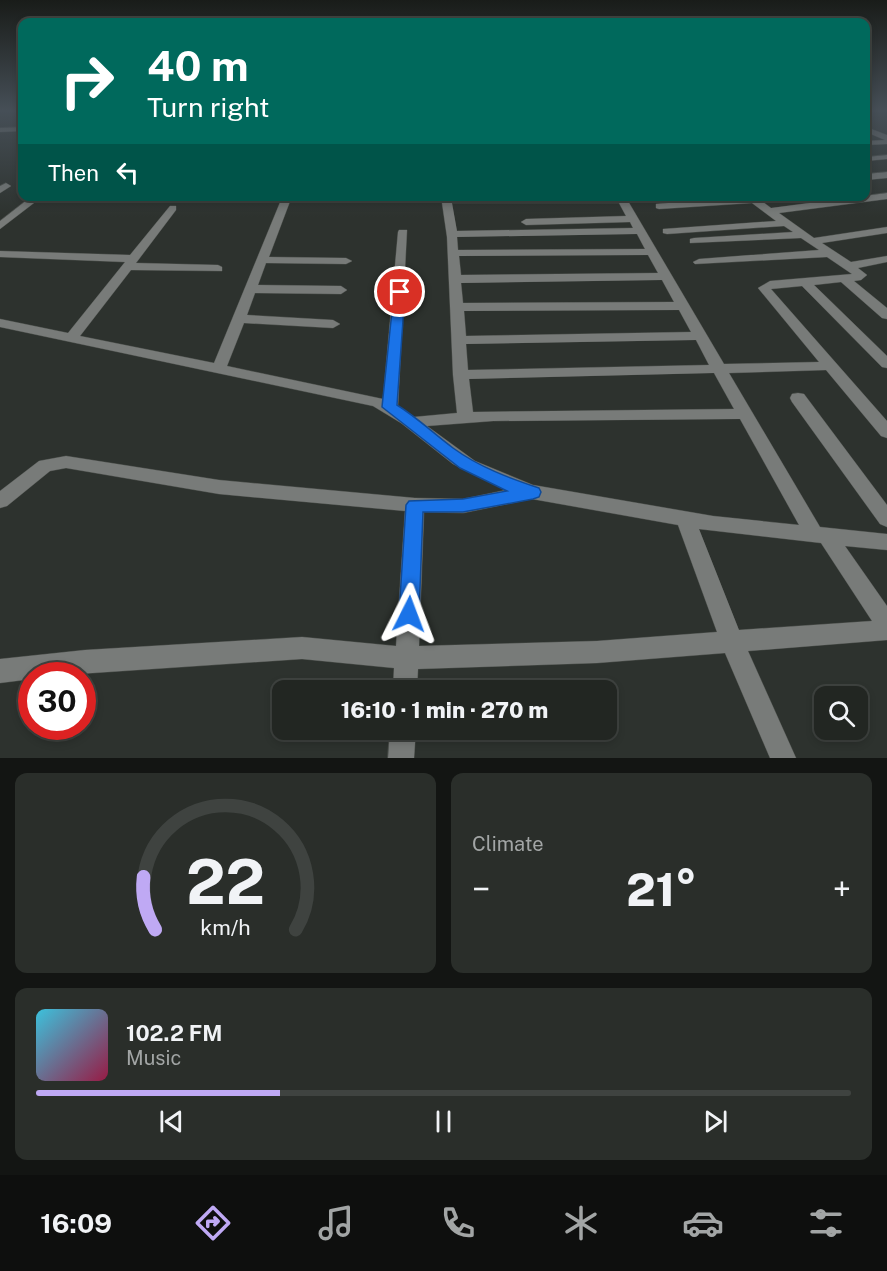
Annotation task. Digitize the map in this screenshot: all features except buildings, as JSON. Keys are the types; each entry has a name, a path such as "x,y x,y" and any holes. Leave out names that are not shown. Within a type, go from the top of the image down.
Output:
{"street":[{"path":"870,159 887,157"},
{"path":"870,177 887,175"},
{"path":"870,198 887,196"},
{"path":"0,226 32,201"},
{"path":"219,369 285,201"},
{"path":"448,201 453,229 455,279 459,307 460,375 465,417"},
{"path":"623,201 699,336 822,536 887,625"},
{"path":"659,206 716,201"},
{"path":"756,201 861,275 860,277 770,285 764,288 887,432"},
{"path":"769,210 845,201"},
{"path":"71,338 173,208"},
{"path":"667,231 786,223"},
{"path":"453,229 638,225"},
{"path":"694,241 808,238 887,230"},
{"path":"390,407 399,312 403,232"},
{"path":"454,253 653,252"},
{"path":"699,262 830,253"},
{"path":"0,254 218,269"},
{"path":"850,266 887,259"},
{"path":"261,260 346,261"},
{"path":"455,279 666,276"},
{"path":"843,278 887,315"},
{"path":"805,282 887,364"},
{"path":"250,289 341,290"},
{"path":"459,307 682,306"},
{"path":"238,319 333,324"},
{"path":"0,323 363,398 390,407 414,422 446,451 465,464 505,484 533,492 685,519 887,542"},
{"path":"460,340 699,336"},
{"path":"460,375 830,366"},
{"path":"798,399 887,519"},
{"path":"414,422 465,417 747,414"},
{"path":"0,501 45,466 66,462 219,488 415,505 463,506 533,492"},
{"path":"406,680 415,505"},
{"path":"685,519 732,642 783,758"},
{"path":"0,671 96,661 290,649 407,658 588,652 887,630"},
{"path":"402,758 403,740"}],"route":[{"path":"400,292 390,407 414,422 446,451 465,464 505,484 533,492 463,506 415,505 409,614"}]}
